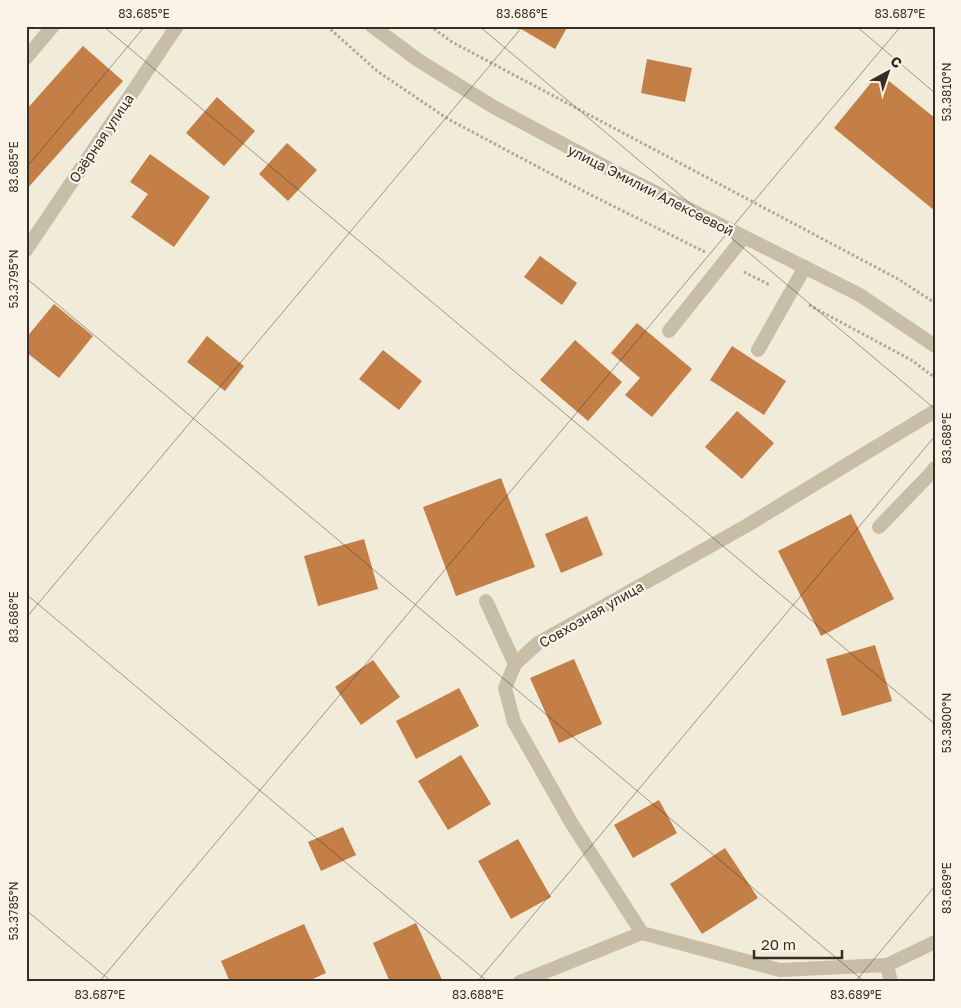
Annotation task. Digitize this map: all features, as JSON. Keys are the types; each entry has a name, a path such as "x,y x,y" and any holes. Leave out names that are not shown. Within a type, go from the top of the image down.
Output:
{"street":[{"path":"26,58 54,26"},
{"name":"Озёрная улица","path":"26,250 177,26"},
{"name":"улица Эмилии Алексеевой","path":"372,26 418,60 492,106 615,172 860,295 933,342"},
{"path":"669,331 744,237"},
{"path":"758,350 805,267"},
{"name":"Совхозная улица","path":"642,933 572,824 514,722 505,688 515,664 538,643 746,526 935,411"},
{"path":"879,527 935,468"},
{"path":"486,602 515,664"},
{"path":"520,982 642,933 780,970 887,965 935,942"},
{"path":"887,965 891,982"}],"path":[{"path":"328,26 377,70 448,119 589,194 789,295 912,361 935,378"},
{"path":"430,26 452,42 898,279 935,303"}],"building":[{"path":"516,26 568,26 555,49"},
{"path":"83,46 123,81 26,190 26,110"},
{"path":"647,59 692,68 685,102 641,93"},
{"path":"879,73 935,118 935,211 834,128"},
{"path":"217,97 255,131 224,166 186,133"},
{"path":"287,143 317,170 288,201 259,174"},
{"path":"150,154 210,197 174,247 131,217 148,194 130,182"},
{"path":"540,256 577,283 562,305 524,277"},
{"path":"54,304 93,336 59,378 26,352 26,338"},
{"path":"637,323 692,369 652,417 625,395 640,378 611,353"},
{"path":"207,336 244,366 225,391 187,362"},
{"path":"575,340 622,382 588,421 540,380"},
{"path":"732,346 786,381 764,415 710,380"},
{"path":"383,350 422,381 399,410 359,379"},
{"path":"737,411 774,443 742,479 705,447"},
{"path":"501,478 535,567 456,596 423,507"},
{"path":"851,514 894,599 821,636 778,551"},
{"path":"587,516 603,555 561,573 545,534"},
{"path":"364,539 378,589 318,606 304,556"},
{"path":"875,645 892,701 842,716 826,659"},
{"path":"574,659 602,724 559,743 530,678"},
{"path":"373,660 400,697 361,725 335,687"},
{"path":"459,688 479,726 416,759 396,721"},
{"path":"461,755 491,804 448,830 418,781"},
{"path":"659,800 677,833 633,858 614,825"},
{"path":"343,827 356,855 321,871 308,842"},
{"path":"518,839 551,897 511,919 478,861"},
{"path":"725,848 758,898 702,934 670,884"},
{"path":"416,923 443,982 390,982 373,943"},
{"path":"304,924 326,973 306,982 230,982 221,961"}]}
